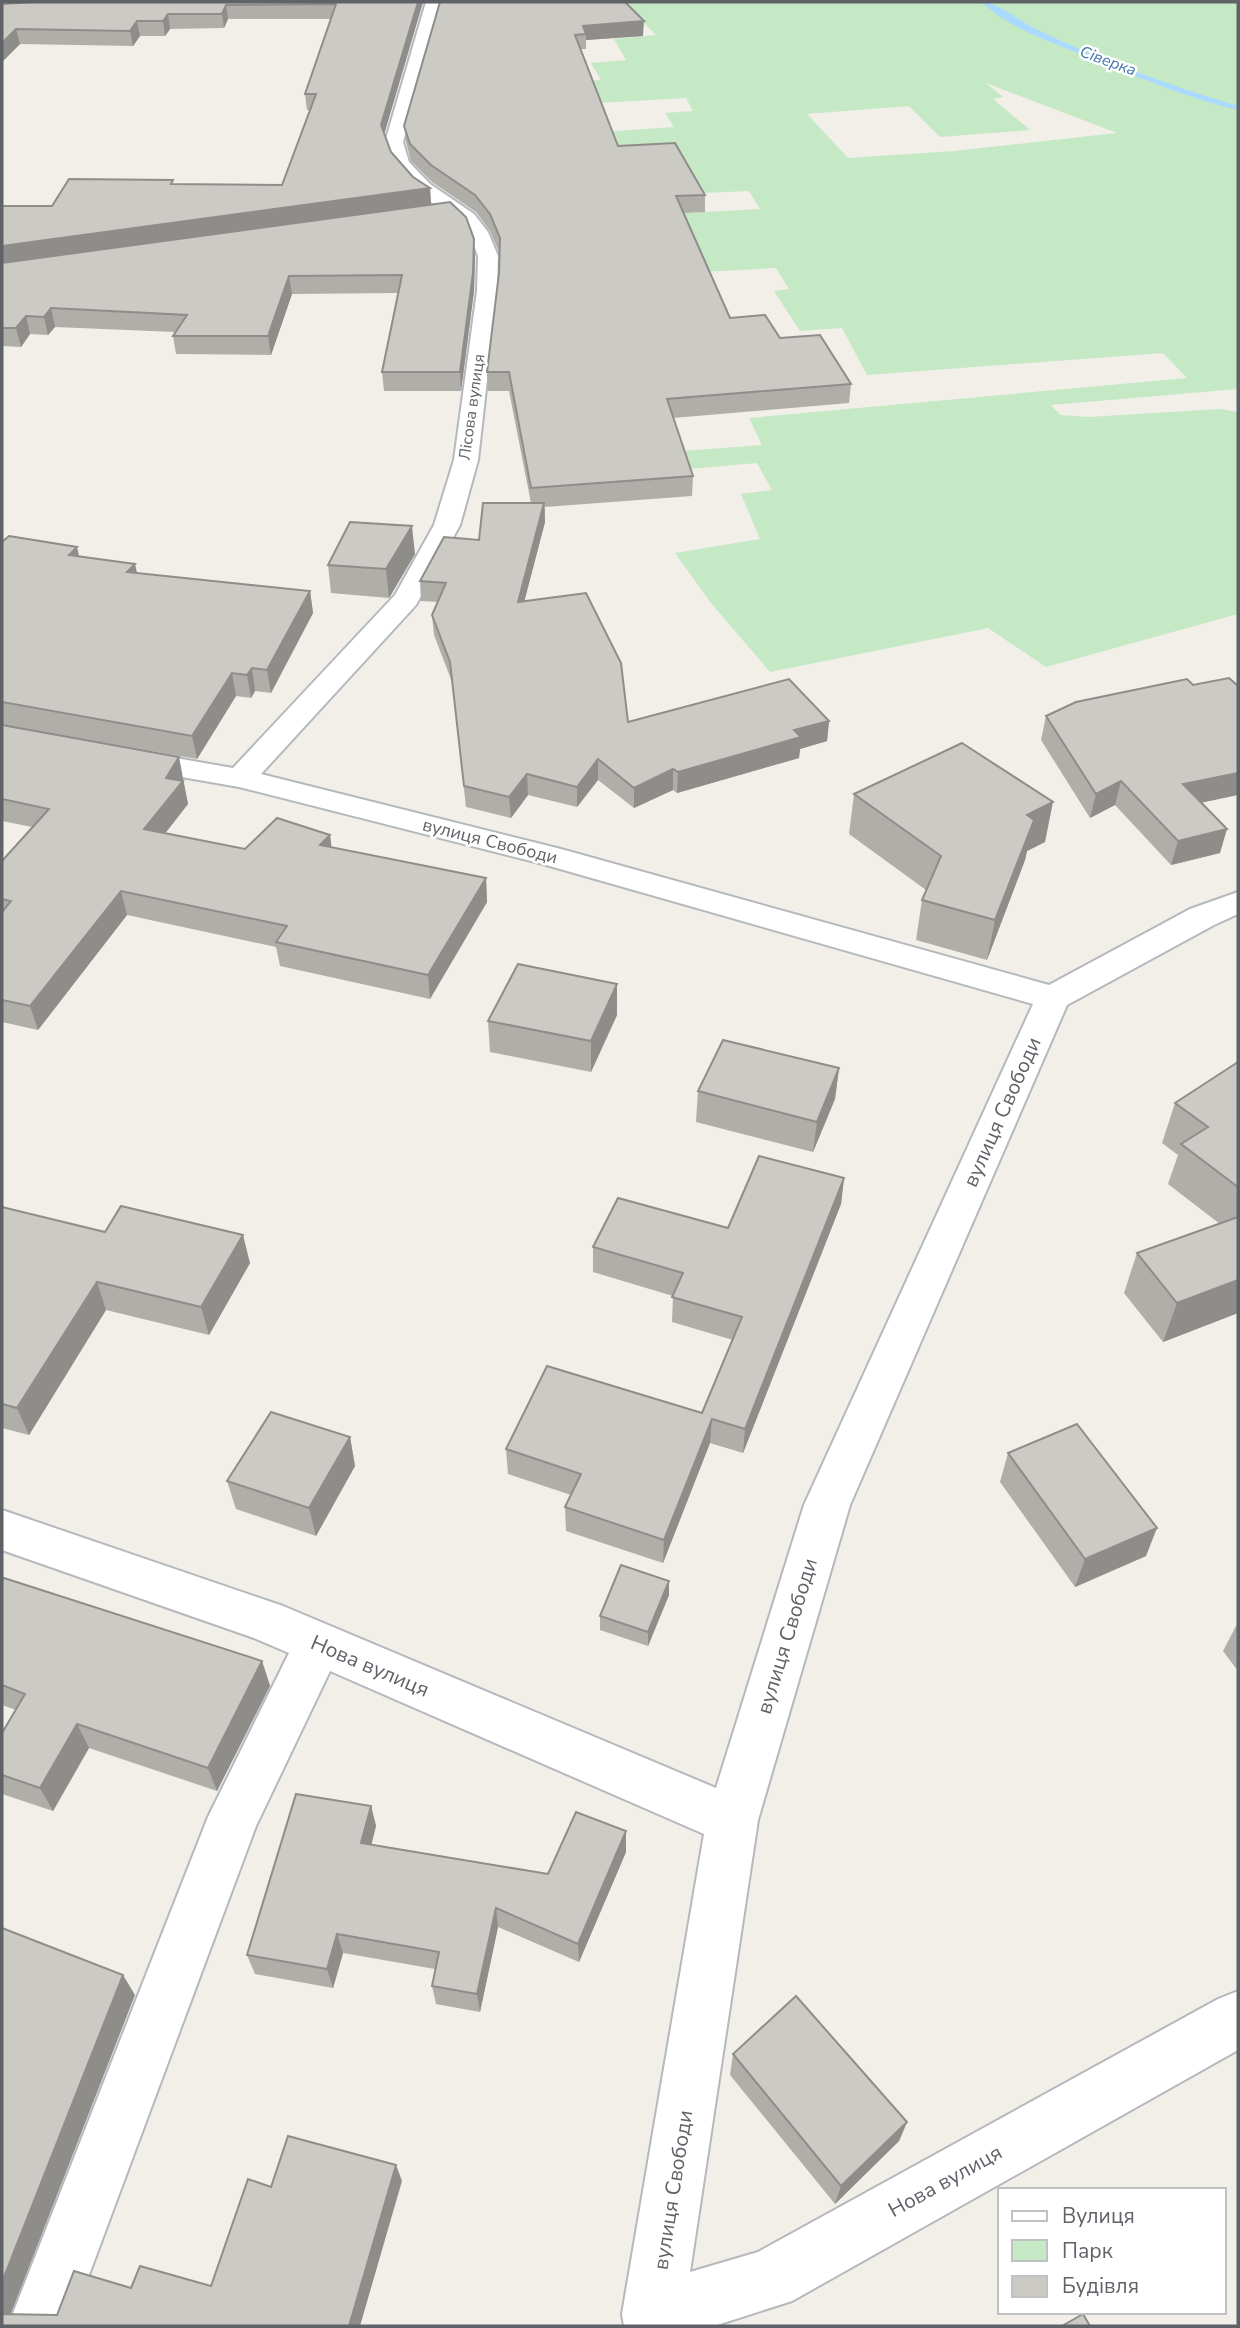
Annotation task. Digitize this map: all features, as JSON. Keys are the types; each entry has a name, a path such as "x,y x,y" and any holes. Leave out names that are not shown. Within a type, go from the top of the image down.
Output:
{"street":[{"name":"Лісова вулиця","path":"240,778 406,599 447,525 466,460 487,291 488,256 478,232 467,218 424,188 400,163 394,142 434,2"},
{"path":"430,214 454,210"},
{"name":"вулиця Свободи","path":"94,753 240,778 550,856 1053,998 827,1505 732,1820 654,2320"},
{"path":"1053,998 1202,917 1238,902"},
{"name":"Нова вулиця","path":"2,1530 266,1621 732,1820"},
{"path":"39,2326 234,1817 318,1644"},
{"name":"Нова вулиця","path":"654,2320 770,2279 1238,2018"}],"green space":[{"path":"568,2 1238,2 1238,389 1051,405 1060,415 1088,417 1219,409 1238,412 1238,614 1046,667 988,628 770,672 711,603 675,553 760,539 741,494 772,490 757,463 666,471 658,453 762,445 749,418 1187,378 1163,353 867,375 842,328 800,331 774,291 789,289 776,268 702,272 608,217 760,209 749,191 661,195 596,150 587,133 674,127 665,113 693,111 686,98 579,104 568,82 601,80 591,63 626,60 614,39 656,35 628,7","holes":["986,83 1117,133 954,151 848,158 807,114 909,106 940,137 1030,130 993,99 1003,97"]}],"building":[{"path":"418,2 381,125 391,152 413,177 430,188 2,246 2,206 52,206 69,179 173,180 171,184 282,185 316,94 305,94 336,4 226,5 222,14 168,14 163,21 137,21 130,31 16,29 2,43 2,4"},
{"path":"440,2 625,2 644,21 583,26 586,34 575,35 618,146 675,143 705,195 676,196 730,318 765,315 780,338 820,335 851,384 667,399 693,476 531,488 509,372 487,372 499,273 500,238 490,214 475,195 431,165 410,144 404,126"},
{"path":"450,202 466,217 474,239 473,273 460,372 382,372 402,275 289,276 268,336 173,336 187,315 51,308 44,317 26,316 16,328 2,328 2,263"},
{"path":"483,503 544,503 518,602 586,593 621,663 628,722 789,679 829,721 794,730 801,737 678,772 673,769 634,788 598,759 577,787 527,774 509,797 464,786 450,662 432,615 446,583 420,581 444,537 479,540"},
{"path":"350,522 412,526 386,569 328,565"},
{"path":"9,536 77,547 69,555 135,564 127,572 310,591 267,670 252,668 247,675 232,673 192,736 2,702 2,542"},
{"path":"1229,678 1238,686 1238,773 1183,784 1227,829 1178,841 1121,781 1096,794 1046,716 1076,702 1187,679 1193,685"},
{"path":"2,725 179,757 166,778 183,781 144,829 245,849 277,818 330,835 320,845 486,878 428,975 276,942 287,926 121,891 30,1006 2,1000 2,912 11,901 2,899 2,861 49,809 2,799"},
{"path":"962,743 1053,802 1027,815 1034,820 995,920 922,900 941,856 854,794"},
{"path":"518,964 617,984 591,1041 488,1021"},
{"path":"723,1040 839,1068 817,1122 698,1091"},
{"path":"1238,1062 1238,1187 1181,1144 1208,1127 1175,1103"},
{"path":"759,1156 844,1178 745,1429 712,1419 664,1540 565,1507 581,1474 506,1449 547,1366 702,1413 742,1317 672,1297 683,1273 593,1247 618,1198 728,1228"},
{"path":"121,1206 243,1235 201,1307 97,1282 17,1408 2,1404 2,1207 105,1232"},
{"path":"1238,1217 1238,1280 1177,1303 1137,1253"},
{"path":"271,1412 350,1437 309,1508 227,1481"},
{"path":"1077,1424 1157,1528 1085,1559 1008,1453"},
{"path":"621,1565 669,1581 648,1632 600,1616"},
{"path":"4,1578 262,1661 208,1768 77,1724 40,1788 2,1775 2,1733 25,1694 2,1685"},
{"path":"296,1794 371,1806 361,1843 548,1874 576,1812 626,1831 578,1944 496,1908 477,1994 432,1986 439,1952 337,1934 327,1969 247,1955"},
{"path":"2,1928 123,1975 2,2282"},
{"path":"796,1996 907,2122 841,2186 733,2054"},
{"path":"288,2136 396,2165 349,2326 2,2326 2,2314 57,2315 74,2271 131,2288 140,2266 211,2286 248,2179 271,2187"},
{"path":"1083,2314 1090,2326 1062,2326"}],"waterway":[{"name":"Сіверка","path":"985,2 1024,26 1066,45 1148,78 1238,108"}]}
